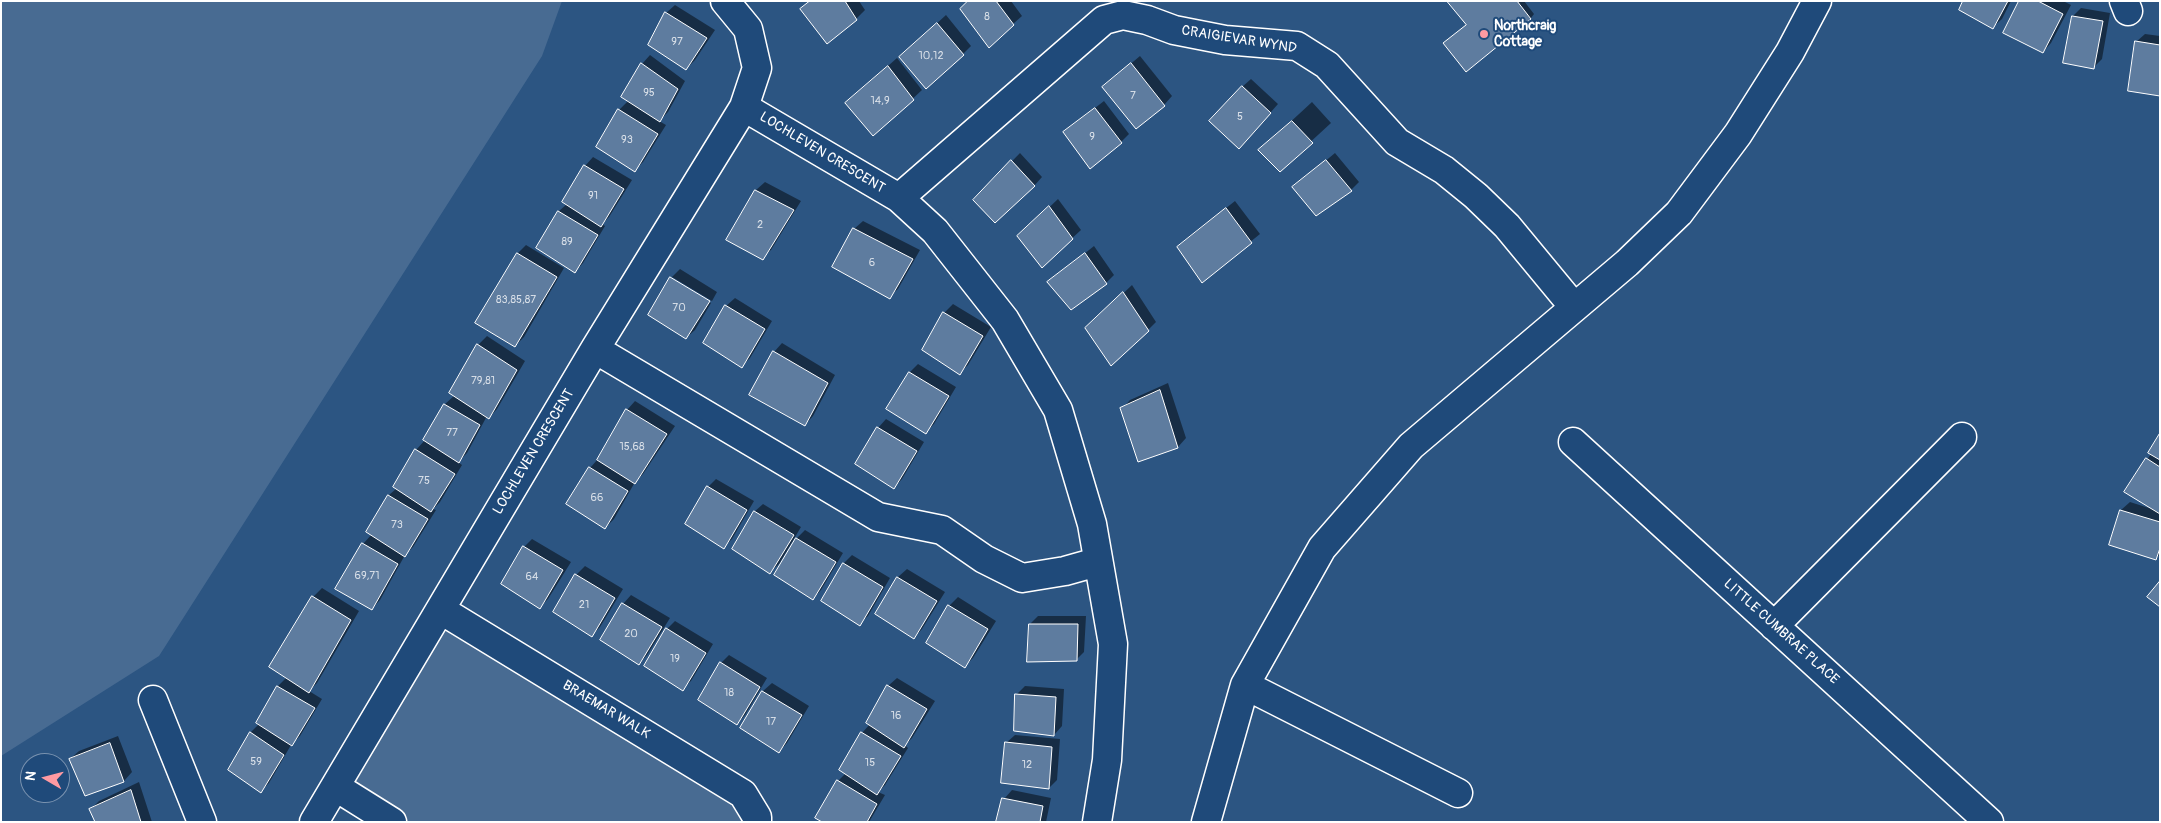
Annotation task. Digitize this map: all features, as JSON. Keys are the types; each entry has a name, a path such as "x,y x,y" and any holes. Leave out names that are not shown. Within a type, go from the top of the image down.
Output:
{"street":[{"path":"725,1 748,29 757,68 744,107"},
{"path":"1206,822 1245,685 1322,548 1411,446 1628,262 1679,213 1738,134 1790,52 1817,1"},
{"name":"CRAIGIEVAR WYND","path":"898,198 1104,20 1123,15 1148,20 1174,30 1225,40 1297,46 1327,65 1397,142 1444,170 1507,226 1574,307"},
{"name":"LOCHLEVEN CRESCENT","path":"314,822 595,349 744,107 898,198 935,231 1005,320 1058,410 1092,524 1113,644 1107,760 1097,822"},
{"path":"595,349 878,516 942,530 984,559 1022,578 1065,571 1098,562"},
{"path":"1774,626 1962,437"},
{"name":"LITTLE CUMBRAE PLACE","path":"1573,442 1989,822"},
{"name":"BRAEMAR WALK","path":"441,610 743,794 757,817 757,822"},
{"path":"1245,685 1458,793"},
{"path":"153,700 202,822"},
{"path":"336,787 392,822"}],"shaded area":[{"path":"1,1 562,1 542,56 159,656 1,756"},
{"path":"441,610 743,794 751,822 398,822 342,786"}],"building":[{"path":"810,1 845,1 857,20 827,44 800,9"},
{"path":"968,1 996,1 1014,25 989,48 960,9"},
{"name":"Northcraig Cottage","path":"1447,1 1517,1 1531,19 1466,72 1443,43 1466,25"},
{"path":"1963,1 2008,1 1993,29 1959,10"},
{"path":"2019,1 2038,1 2063,14 2043,53 2003,33"},
{"path":"665,12 707,38 686,70 648,45"},
{"path":"2072,16 2103,21 2094,69 2063,63"},
{"path":"937,23 964,55 926,89 899,57"},
{"path":"2135,41 2160,45 2160,96 2128,91"},
{"path":"641,63 678,89 660,122 621,97"},
{"path":"1131,63 1165,106 1136,129 1102,87"},
{"path":"888,66 914,100 873,136 845,103"},
{"path":"1242,86 1271,113 1239,149 1209,121"},
{"path":"1095,108 1122,143 1090,169 1063,132"},
{"path":"618,109 658,134 635,172 596,147"},
{"path":"1292,121 1313,143 1280,172 1258,150"},
{"path":"1011,160 1035,186 995,223 973,200"},
{"path":"1326,160 1352,191 1316,216 1292,187"},
{"path":"584,165 624,189 601,227 562,202"},
{"path":"755,190 794,210 763,260 726,240"},
{"path":"1049,206 1073,239 1042,268 1017,236"},
{"path":"1226,208 1252,243 1202,283 1177,247"},
{"path":"558,211 598,235 575,273 536,248"},
{"path":"853,228 913,259 890,299 832,267"},
{"path":"517,253 557,277 515,347 475,323"},
{"path":"1085,253 1107,284 1071,310 1047,282"},
{"path":"670,277 710,301 686,339 648,315"},
{"path":"1123,292 1149,331 1111,366 1085,328"},
{"path":"725,305 765,329 742,368 703,343"},
{"path":"943,312 983,336 960,375 922,350"},
{"path":"477,344 517,370 489,419 449,393"},
{"path":"773,351 828,383 805,426 749,395"},
{"path":"909,372 949,396 926,434 886,409"},
{"path":"1160,390 1178,448 1138,462 1120,408"},
{"path":"444,404 480,425 459,463 423,440"},
{"path":"626,409 667,434 635,484 597,460"},
{"path":"877,427 917,451 894,489 855,464"},
{"path":"2160,433 2160,460 2148,453"},
{"path":"415,449 455,474 431,512 393,487"},
{"path":"2146,458 2160,467 2160,514 2124,492"},
{"path":"589,467 628,491 605,529 566,504"},
{"path":"707,486 747,510 724,549 685,524"},
{"path":"388,495 428,519 405,557 366,532"},
{"path":"2120,510 2160,522 2160,548 2156,560 2109,545"},
{"path":"754,511 794,535 770,574 732,549"},
{"path":"796,538 836,562 813,600 774,575"},
{"path":"362,543 398,564 372,610 335,589"},
{"path":"523,546 563,570 540,609 501,584"},
{"path":"843,563 883,587 860,626 821,601"},
{"path":"575,574 615,598 592,637 553,612"},
{"path":"897,577 937,601 914,639 875,614"},
{"path":"2160,581 2160,607 2147,597"},
{"path":"312,596 351,620 309,693 269,667"},
{"path":"622,603 662,627 639,665 600,640"},
{"path":"948,605 988,629 965,668 926,643"},
{"path":"1029,624 1078,624 1077,661 1027,662"},
{"path":"666,628 706,653 683,691 644,666"},
{"path":"720,662 760,687 737,725 698,700"},
{"path":"887,685 927,709 904,748 866,723"},
{"path":"277,686 315,708 292,746 256,723"},
{"path":"762,691 802,715 779,753 740,728"},
{"path":"1015,694 1056,697 1054,736 1014,731"},
{"path":"250,732 284,755 261,793 228,770"},
{"path":"861,732 901,756 877,795 839,770"},
{"path":"1005,742 1052,747 1049,789 1001,783"},
{"path":"110,743 124,782 85,796 70,759"},
{"path":"837,780 877,804 867,822 822,822 815,818"},
{"path":"131,790 141,822 95,822 89,809"},
{"path":"1002,798 1043,806 1040,822 996,822"}],"place":[{"name":"Northcraig Cottage","path":"1484,34"}]}
